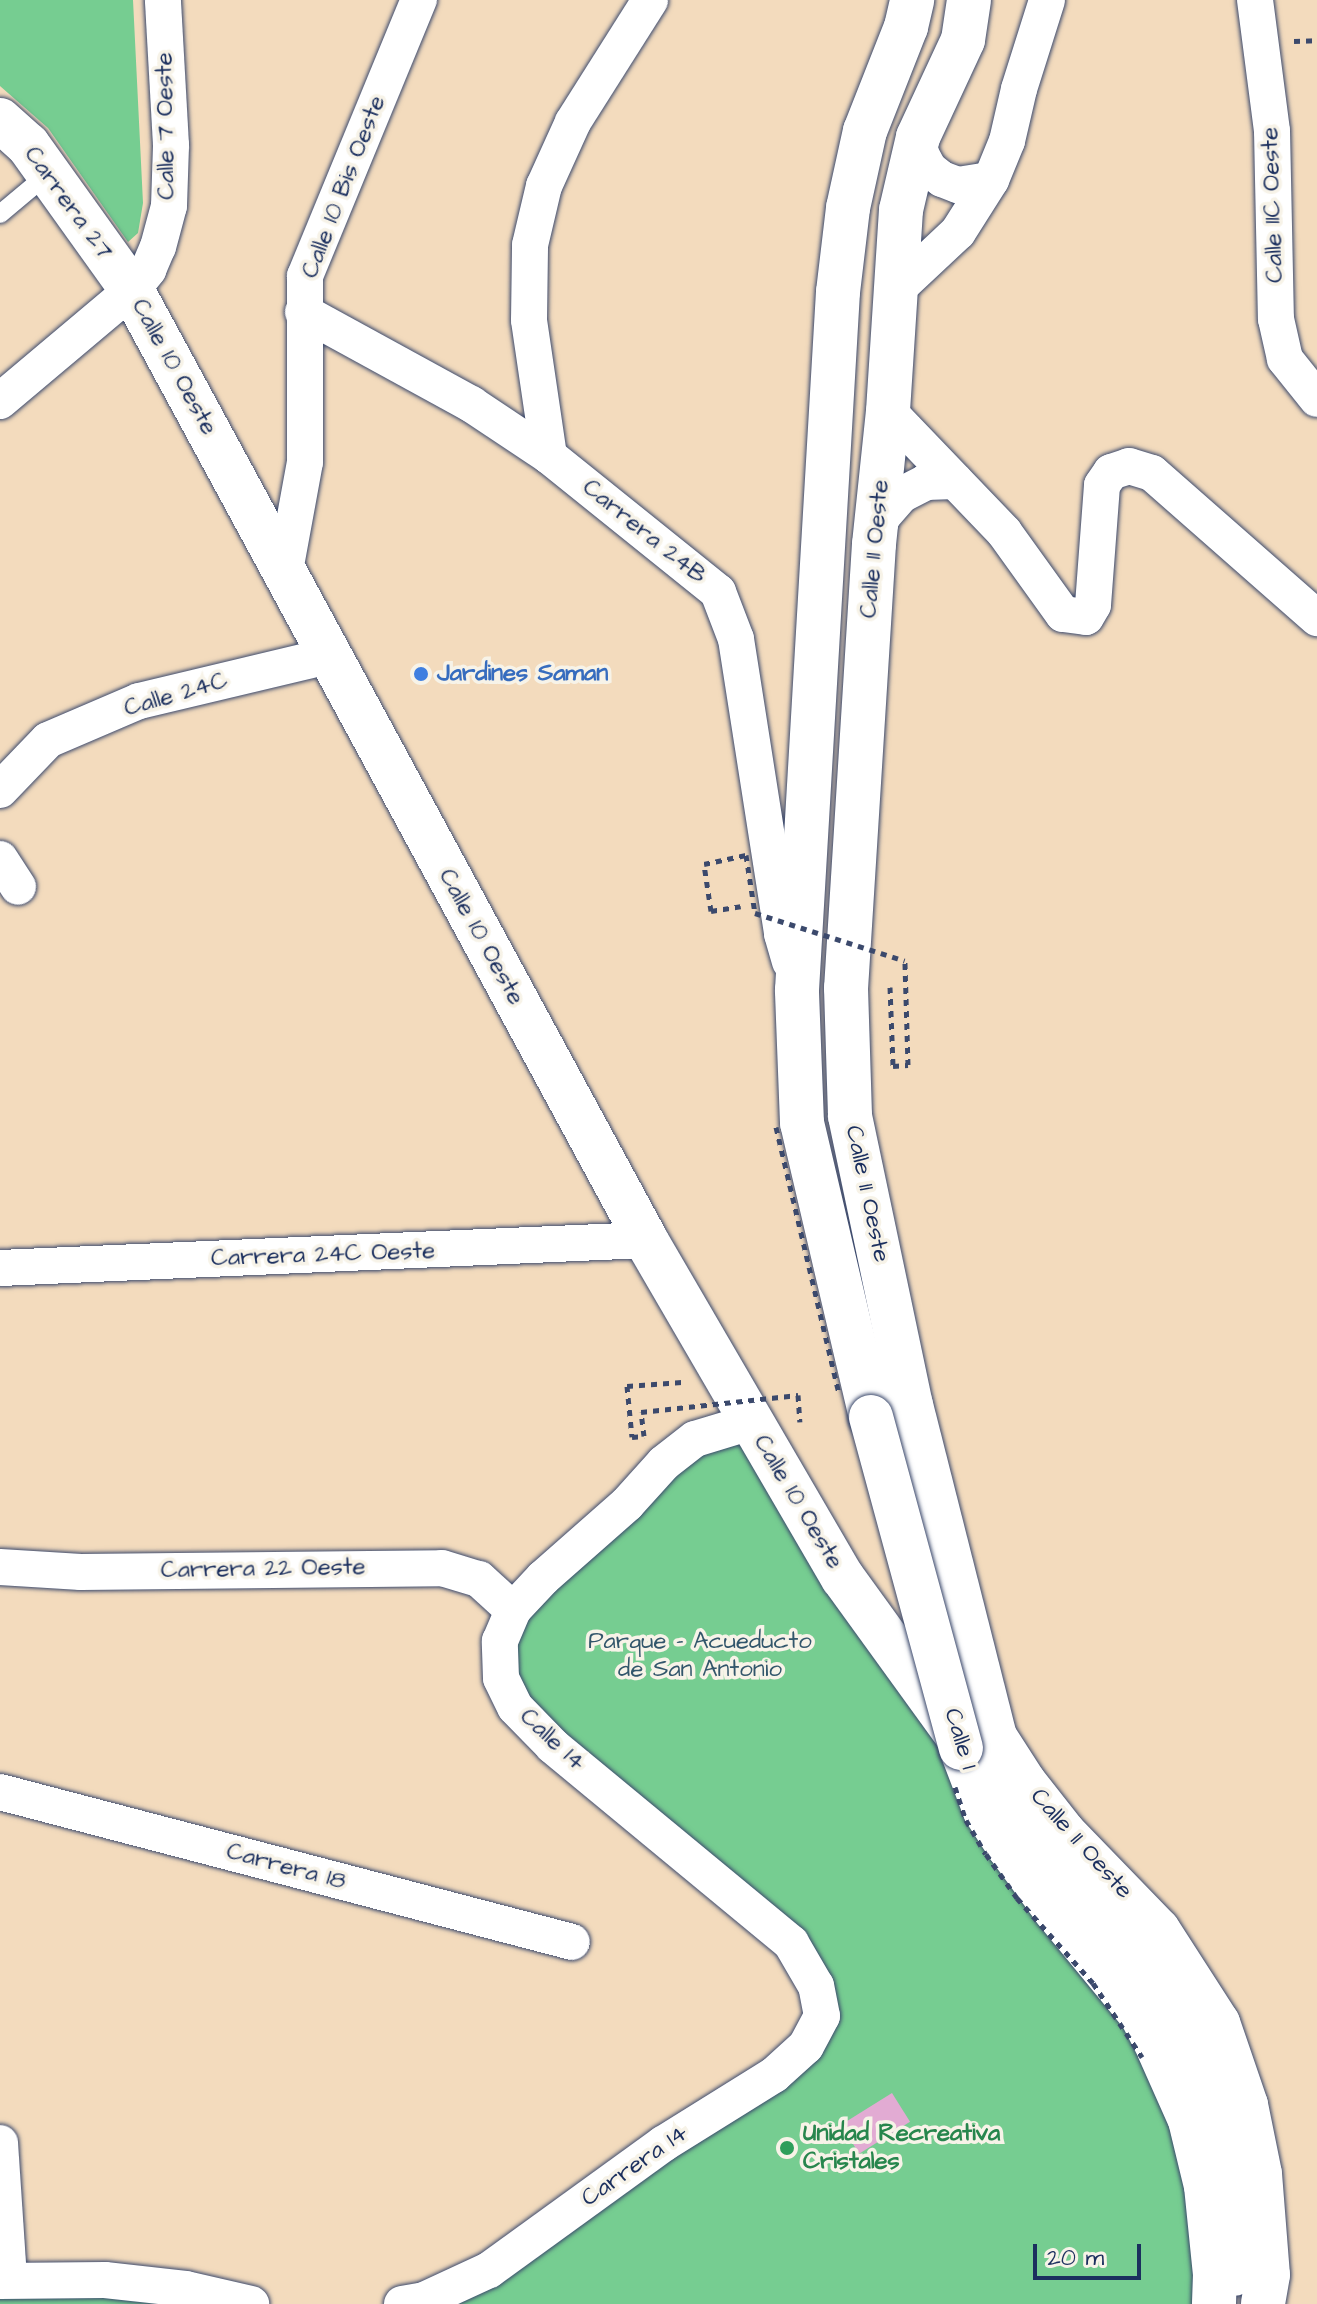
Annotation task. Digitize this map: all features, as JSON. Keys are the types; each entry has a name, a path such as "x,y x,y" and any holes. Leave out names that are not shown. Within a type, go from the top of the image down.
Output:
{"main road":[{"path":"797,990 839,278 848,208 865,131 906,27 912,0"},
{"name":"Calle 11 Oeste","path":"969,0 963,40 918,137 901,210 893,293 888,411 874,544 846,988 850,1116 911,1405 995,1737 1064,1833 1158,1930 1218,2023 1246,2105 1260,2174 1268,2275 1263,2304"},
{"name":"Carrera 27","path":"0,120 28,145 132,290"},
{"name":"Calle 10 Oeste","path":"132,290 646,1240 843,1578 1026,1831 1117,1920 1175,1999 1193,2034 1217,2112 1227,2167 1234,2274 1225,2304"},
{"name":"Calle 1","path":"797,990 802,1123 871,1417 974,1788 985,1811 1026,1873 1117,1982 1142,2016 1159,2050 1190,2120 1206,2186 1215,2274 1214,2304"},
{"name":"Calle 10 Oeste","path":"843,1578 995,1737"}],"street":[{"name":"Calle 7 Oeste","path":"0,401 132,290 148,270 158,247 169,206 171,145 163,0"},
{"name":"Calle 10 Bis Oeste","path":"285,571 305,462 305,276 419,0"},
{"path":"549,456 529,320 530,245 540,201 573,122 650,0"},
{"path":"893,293 958,232 991,180 1007,141 1019,89 1047,0"},
{"name":"Calle 11C Oeste","path":"1255,0 1272,131 1276,319 1285,359 1317,399"},
{"path":"918,137 921,154 929,169 942,179 958,185 991,180"},
{"name":"Carrera 24B","path":"303,312 471,404 549,456 718,592 736,639 782,934 797,990"},
{"path":"888,411 1004,532 1063,614 1074,619 1086,617 1093,605 1102,485 1111,472 1129,466 1152,473 1317,618"},
{"path":"874,544 882,517 901,495 926,482 955,481"},
{"name":"Calle 24C","path":"0,790 48,740 139,701 328,656"},
{"name":"Carrera 24C Oeste","path":"0,1268 646,1240"},
{"name":"Calle 14","path":"751,1422 695,1439 674,1455 513,1610 500,1641 501,1678 515,1707 553,1746 791,1943 816,1986"},
{"name":"Carrera 22 Oeste","path":"0,1567 81,1572 442,1568 479,1579 513,1610"},
{"name":"Carrera 18","path":"0,1792 572,1942"},
{"name":"Carrera 14","path":"402,2304 424,2300 489,2270 663,2144 774,2075 806,2046 822,2016 816,1986"},
{"path":"0,2143 5,2280 105,2280 186,2289 251,2304"}],"lane":[{"path":"0,214 49,173"}],"path":[{"path":"711,911 704,864 746,855 755,913 905,961 908,1065 893,1066 889,983"},
{"path":"724,1375 627,1386 632,1437 644,1436 641,1412 798,1395"}],"green space":[{"path":"0,0 133,0 143,203 138,233 128,242 48,128 0,86"},
{"name":"Parque - Acueducto de San Antonio","path":"751,1422 1142,2016 1214,2304 402,2304 424,2300 806,2046 816,1986 553,1746 500,1641 627,1504"},
{"path":"0,2281 251,2304 0,2304"}],"building":[{"path":"892,2093 910,2122 859,2154 841,2125"}],"place":[{"name":"Jardines Saman","path":"421,674"},
{"name":"Unidad Recreativa Cristales","path":"787,2148"}]}
